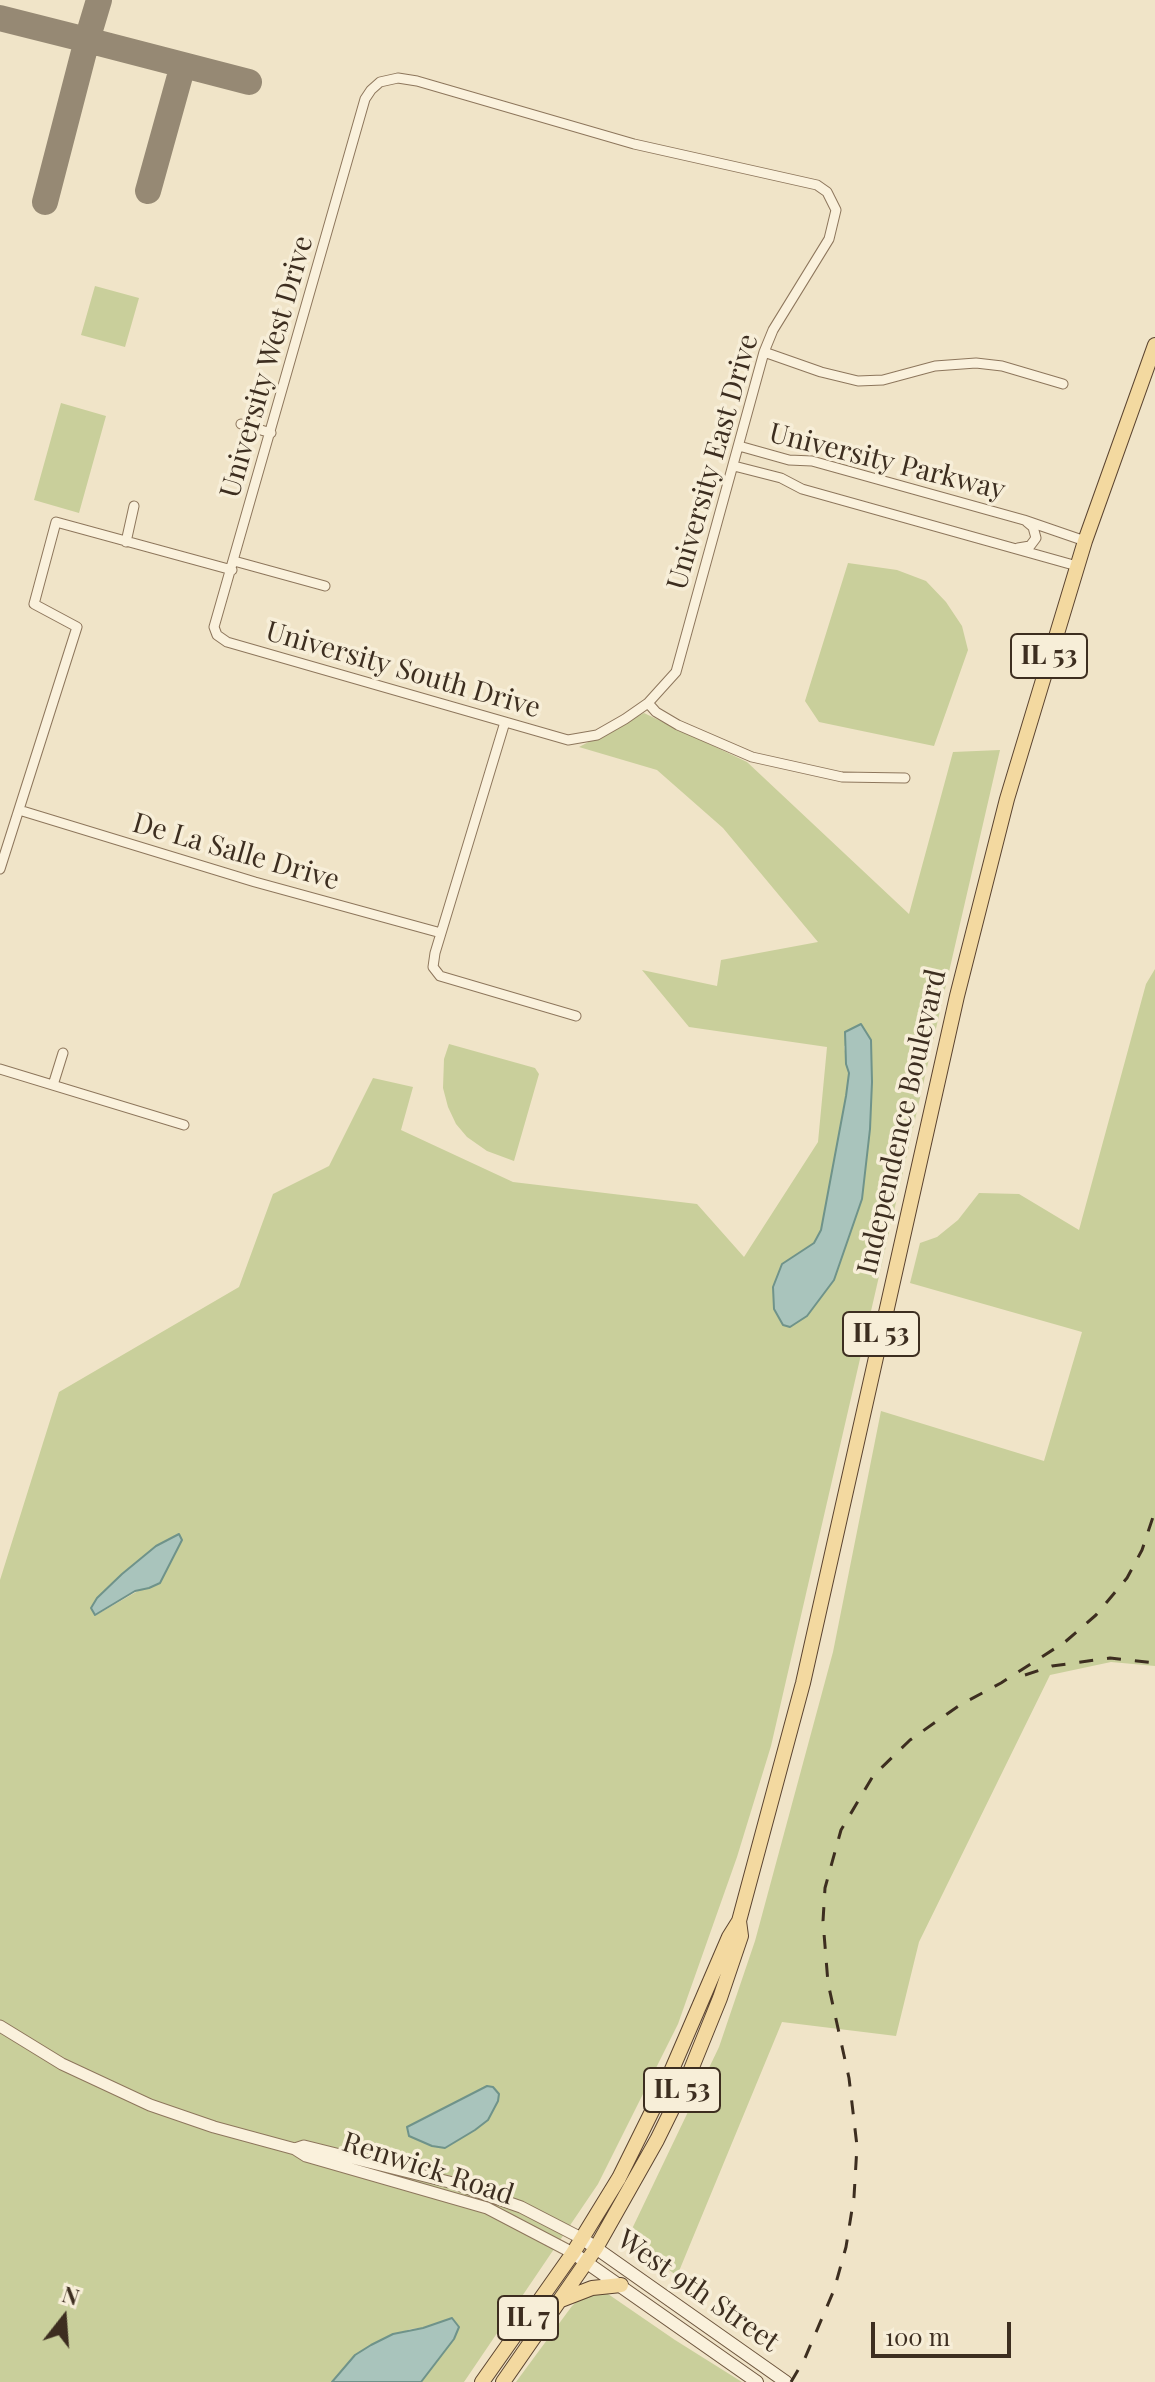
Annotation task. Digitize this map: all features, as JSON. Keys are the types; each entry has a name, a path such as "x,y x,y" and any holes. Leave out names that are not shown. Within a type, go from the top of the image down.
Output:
{"main road":[{"name":"Independence Boulevard","path":"573,2253 619,2178 647,2123 729,1937 739,1921 803,1683 978,909 1018,760 1077,566 1155,345"},
{"name":"Independence Boulevard","path":"587,2262 642,2170 688,2077 736,1952 741,1936 739,1921"},
{"name":"West 9th Street","path":"583,2239 786,2382"},
{"name":"Renwick Road","path":"573,2253 587,2262"},
{"name":"IL 7","path":"482,2382 573,2253"},
{"name":"West 9th Street","path":"587,2262 757,2382"},
{"name":"IL 7","path":"503,2382 587,2262"},
{"path":"561,2300 592,2288 621,2285"}],"street":[{"name":"University East Drive","path":"365,99 380,82 398,78 417,81 634,144 801,180 827,192 836,210 834,227 773,330 764,352 676,672 648,703 625,719 597,735 568,740"},
{"name":"University West Drive","path":"227,642 217,635 214,627 365,99"},
{"path":"764,352 858,381 883,380 935,366 976,363 1002,366 1063,384"},
{"path":"241,424 271,433"},
{"name":"University Parkway","path":"739,446 789,460 812,461 1024,520 1085,541"},
{"name":"University Parkway","path":"734,466 781,478 802,489 1077,566"},
{"path":"126,542 134,506"},
{"name":"University Parkway","path":"1016,549 1030,546 1036,538 1033,527 1024,520"},
{"path":"0,869 77,627 34,604 56,522 126,542 325,586"},
{"name":"University South Drive","path":"227,642 568,740"},
{"path":"648,703 656,712 678,725 752,757 842,777 905,778"},
{"path":"505,722 433,967 440,976 576,1016"},
{"name":"De La Salle Drive","path":"19,810 255,882 441,933"},
{"path":"53,1085 63,1053"},
{"path":"0,1069 184,1125"},
{"name":"Renwick Road","path":"0,2026 62,2064 131,2098 179,2116 295,2149 306,2156 487,2208 573,2253"},
{"name":"Renwick Road","path":"295,2149 304,2146 453,2183 521,2207 583,2239"}],"green space":[{"path":"95,286 139,298 125,347 81,335"},
{"path":"61,403 106,416 79,513 34,500"},
{"path":"848,563 897,570 926,581 946,602 962,626 968,650 934,746 819,722 805,701"},
{"path":"644,713 747,762 909,914 953,752 1000,750 771,1746 737,1857 678,2024 598,2184 464,2382 421,2382 454,2339 451,2318 423,2328 410,2329 355,2355 332,2382 0,2382 0,1580 59,1392 239,1287 273,1194 329,1166 373,1078 413,1087 401,1130 513,1182 697,1204 744,1257 818,1142 827,1047 689,1027 642,970 717,986 721,960 818,942 723,828 657,770 579,747","holes":["871,1040 870,1129 862,1199 807,1316 782,1264 814,1243 821,1230 849,1073 844,1046","179,1534 143,1588 98,1614 97,1598 156,1546"]},
{"path":"1155,969 1155,1666 1111,1662 1050,1675 919,1942 896,2036 782,2022 677,2276 641,2248 631,2231 719,2047 755,1941 833,1652 881,1411 1044,1461 1082,1332 910,1283 920,1243 937,1237 958,1220 979,1193 1019,1194 1079,1230 1146,984"},
{"path":"449,1044 535,1068 539,1074 514,1161 487,1151 467,1137 456,1124 443,1088 444,1059"},
{"path":"596,2291 608,2294 742,2382 516,2382 572,2306 585,2293"}],"water":[{"path":"861,1024 871,1040 872,1082 862,1199 834,1280 807,1316 790,1327 783,1325 774,1309 773,1287 782,1264 814,1243 821,1230 849,1073 845,1032"},
{"path":"179,1534 182,1540 160,1583 135,1591 95,1615 91,1608 97,1598 156,1546"},
{"path":"487,2086 493,2087 499,2094 498,2101 488,2120 475,2130 445,2148 409,2136 407,2127"},
{"path":"452,2318 459,2327 454,2339 421,2382 332,2382 355,2355 371,2345 393,2334"}],"taxiway":[{"path":"99,0 87,40 249,82"},
{"path":"0,18 87,40 45,202"},
{"path":"148,191 183,65"}],"railway":[{"path":"791,2382 805,2358 834,2290 846,2247 854,2197 857,2146 849,2078 828,1983 823,1921 825,1888 841,1830 873,1776 910,1740 960,1705 1065,1642 1096,1615 1127,1578 1142,1550 1155,1511"},
{"path":"1025,1675 1052,1666 1110,1658 1155,1663"}]}
